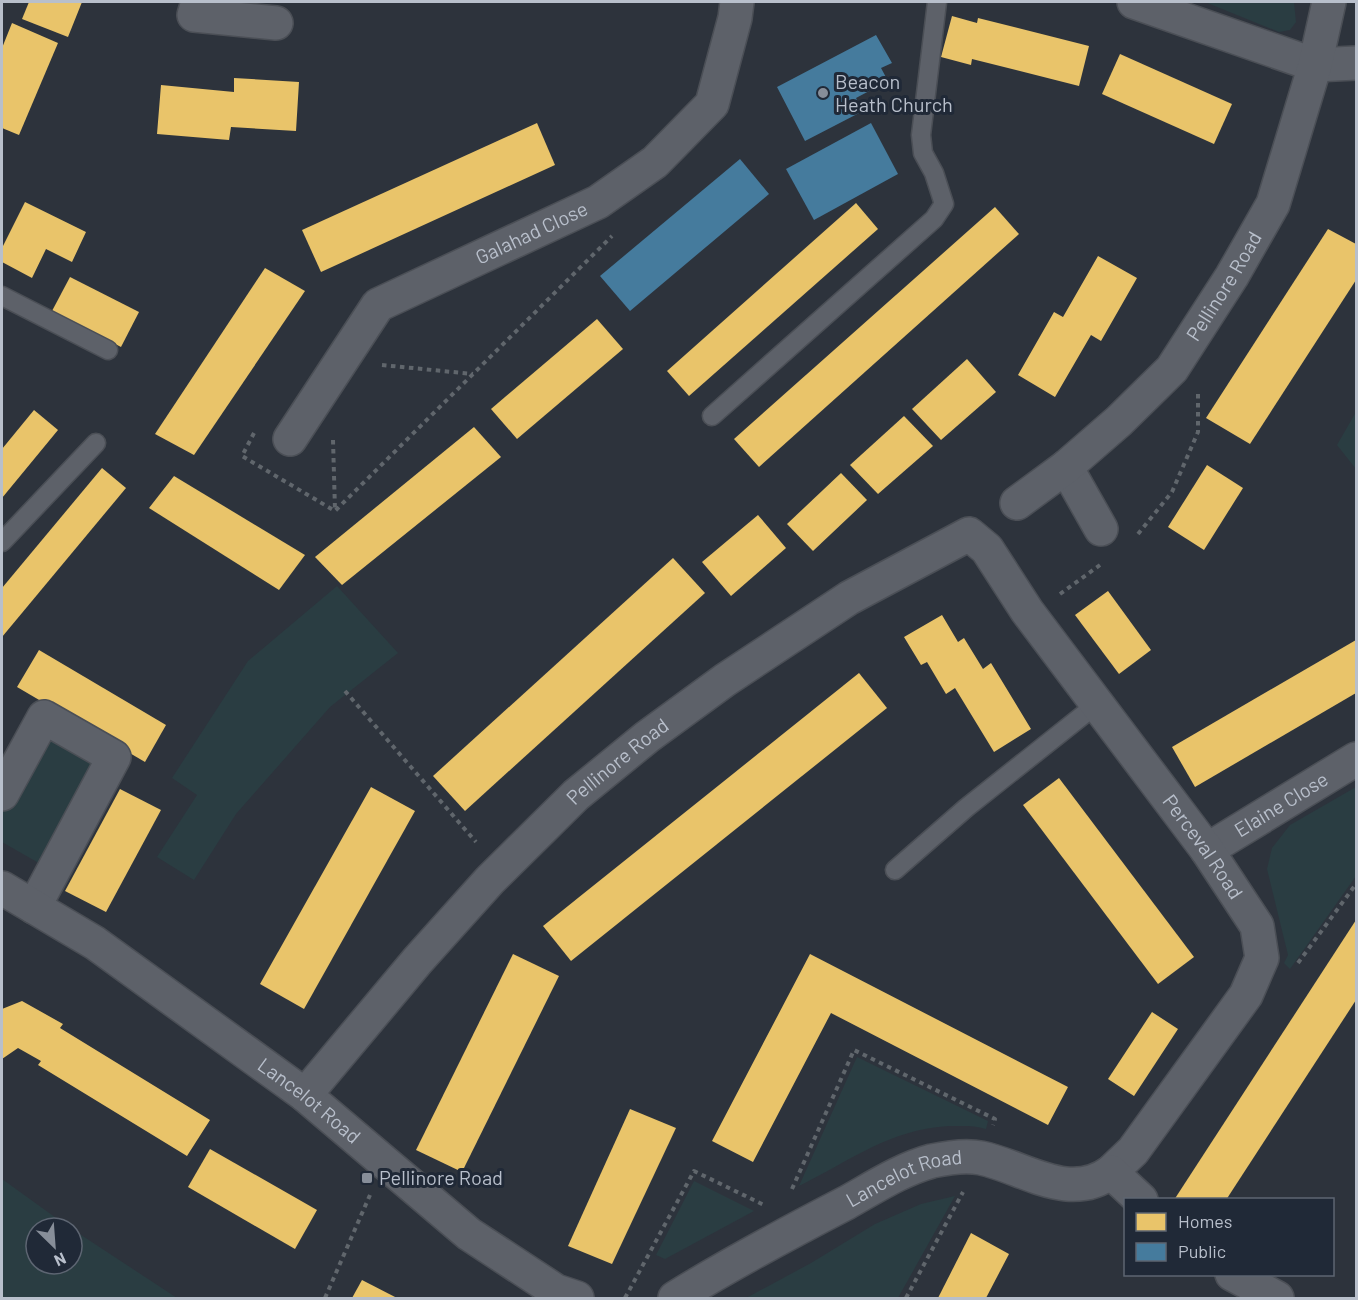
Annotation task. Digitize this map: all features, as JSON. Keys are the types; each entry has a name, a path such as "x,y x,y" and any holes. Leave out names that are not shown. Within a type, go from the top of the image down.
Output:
{"street":[{"path":"198,2 194,15 276,23"},
{"name":"Galahad Close","path":"290,439 378,305 598,202 655,162 712,104 735,18 737,2"},
{"path":"1134,2 1315,65 1356,63"},
{"name":"Pellinore Road","path":"1017,503 1066,467 1119,421 1172,369 1232,276 1273,204 1315,65 1329,2"},
{"path":"1066,467 1104,545"},
{"name":"Pellinore Road","path":"305,1095 418,960 500,871 576,795 647,737 725,680 849,598 969,534"},
{"name":"Perceval Road","path":"969,534 987,549 1027,611 1207,850 1257,926 1262,958 1246,995 1133,1151 1111,1172"},
{"path":"2,794 44,717 114,757 34,907"},
{"name":"Elaine Close","path":"1207,850 1356,759"},
{"name":"Lancelot Road","path":"2,888 95,943 305,1095 469,1234 556,1291 577,1299"},
{"name":"Lancelot Road","path":"675,1299 767,1245 896,1176 931,1161 981,1158 1058,1183 1091,1183 1111,1172"},
{"path":"1111,1172 1139,1198"},
{"path":"1234,1276 1277,1299"}],"lane":[{"path":"712,416 933,219 944,204 934,173 923,153 921,135 937,2"},
{"path":"2,296 108,350"},
{"path":"2,542 96,443"},
{"path":"895,870 966,808 1097,704"}],"path":[{"path":"335,511 619,229"},
{"path":"1132,541 1172,492 1197,432 1198,385 1185,349"},
{"path":"335,511 332,375 474,374"},
{"path":"290,439 256,428 242,456 335,511"},
{"path":"1027,611 1063,593 1104,545"},
{"path":"345,691 500,871"},
{"path":"1250,987 1287,978 1356,884"},
{"path":"791,1192 854,1050 995,1119 981,1158 906,1299"},
{"path":"324,1299 385,1161"},
{"path":"625,1299 694,1171 781,1214 767,1245"}],"green space":[{"path":"1205,2 1294,2 1296,22 1290,30 1279,32"},
{"path":"1356,412 1356,469 1337,445"},
{"path":"337,586 398,653 330,707 236,814 194,880 157,857 197,795 172,778 248,661"},
{"path":"48,726 106,759 44,866 2,842 2,808"},
{"path":"1356,787 1356,876 1290,969 1284,963 1288,955 1267,869 1272,848 1290,825"},
{"path":"857,1057 988,1121 986,1129 972,1126 949,1126 908,1133 871,1148 799,1186"},
{"path":"2,1179 53,1216 24,1216 24,1276 84,1276 84,1237 177,1298 2,1298"},
{"path":"694,1181 754,1211 665,1259 656,1255"},
{"path":"955,1196 898,1298 746,1298 811,1263 875,1224 921,1204"}],"building: Homes":[{"path":"29,2 82,2 68,37 22,19"},
{"path":"952,16 977,23 978,18 1089,46 1079,86 972,59 971,65 941,57"},
{"path":"12,23 58,43 19,135 2,128 2,48"},
{"path":"1120,54 1232,104 1214,144 1102,94"},
{"path":"234,78 299,82 296,131 231,127 229,140 157,134 161,85 234,92"},
{"path":"537,123 555,165 321,272 302,230"},
{"path":"25,202 86,232 72,262 46,249 32,278 2,262 2,248"},
{"path":"856,203 878,229 689,396 667,371"},
{"path":"995,207 1019,234 759,467 734,439"},
{"path":"1328,229 1356,244 1356,280 1250,444 1206,418"},
{"path":"1098,256 1137,278 1101,341 1091,335 1055,397 1018,375 1054,312 1063,317"},
{"path":"265,268 305,291 194,455 155,434"},
{"path":"70,277 139,312 121,347 52,311"},
{"path":"597,319 623,349 517,439 491,409"},
{"path":"967,359 996,392 941,440 912,409"},
{"path":"34,410 58,430 2,498 2,449"},
{"path":"904,416 933,446 878,494 850,465"},
{"path":"474,427 501,457 342,585 315,557"},
{"path":"1207,465 1243,488 1204,550 1168,527"},
{"path":"102,468 126,488 2,637 2,588"},
{"path":"841,473 867,500 813,551 787,524"},
{"path":"174,476 305,555 279,590 149,508"},
{"path":"758,515 786,548 731,596 702,562"},
{"path":"673,558 705,593 465,811 433,776"},
{"path":"1108,591 1151,650 1119,674 1075,615"},
{"path":"942,615 958,642 964,638 983,669 991,663 1031,729 994,752 955,688 946,694 927,662 921,665 904,637"},
{"path":"1356,640 1356,693 1195,787 1172,747"},
{"path":"39,650 166,725 145,762 17,687"},
{"path":"859,673 887,708 571,961 543,926"},
{"path":"1059,778 1194,957 1158,984 1023,805"},
{"path":"371,787 415,811 304,1009 260,984"},
{"path":"120,789 161,810 106,912 65,891"},
{"path":"1356,920 1356,1000 1227,1198 1175,1198"},
{"path":"513,954 559,976 462,1172 416,1150"},
{"path":"810,954 1068,1087 1048,1125 831,1013 753,1162 712,1141"},
{"path":"22,1001 63,1024 60,1028 210,1120 187,1156 38,1065 41,1061 18,1048 2,1059 2,1009"},
{"path":"1152,1012 1178,1029 1134,1096 1108,1079"},
{"path":"630,1109 676,1128 612,1264 568,1246"},
{"path":"210,1149 317,1210 295,1249 188,1187"},
{"path":"971,1233 1009,1254 986,1298 938,1298"},
{"path":"362,1280 397,1298 352,1298"}],"building: Public":[{"name":"Beacon Heath Church","path":"876,35 892,63 881,68 888,81 856,98 863,111 805,141 777,87"},
{"path":"871,123 898,174 814,220 786,169"},
{"path":"740,159 769,194 630,311 600,276"}],"place":[{"name":"Beacon Heath Church","path":"823,93"},
{"name":"Pellinore Road","path":"367,1178"}]}
